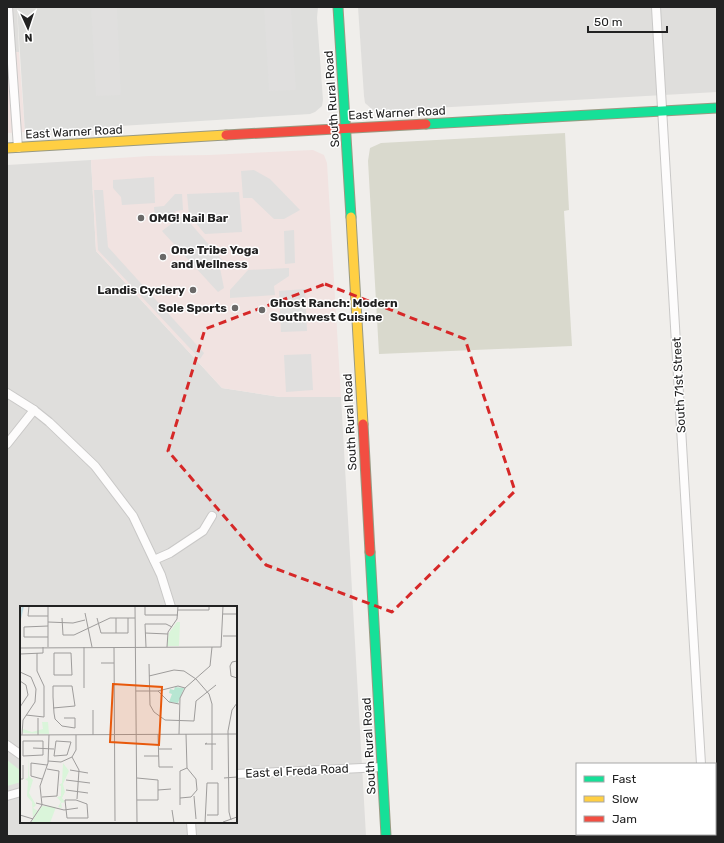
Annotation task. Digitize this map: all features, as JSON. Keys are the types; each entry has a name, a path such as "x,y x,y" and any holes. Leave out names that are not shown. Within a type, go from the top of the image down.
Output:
{"main road":[{"name":"South Rural Road","path":"338,7 386,836"},
{"name":"East Warner Road","path":"7,148 717,108"}],"street":[{"path":"8,7 18,148"},
{"name":"South 71st Street","path":"656,7 701,763"},
{"path":"7,393 34,410 49,422 95,466 133,516 161,575 171,606"},
{"path":"7,444 34,410"},
{"path":"154,560 170,553 204,531 212,516"},
{"path":"7,745 20,754"},
{"name":"East el Freda Road","path":"237,774 382,767"},
{"path":"7,796 20,792"},
{"path":"191,823 192,836"}],"highlighted area":[{"path":"325,284 465,339 515,491 392,612 266,565 168,451 205,329"}],"shaded area":[{"path":"7,7 17,7 19,52 7,52"},
{"path":"17,7 318,7 317,18 323,100 322,106 310,114 25,132"},
{"path":"264,7 291,7 296,90 269,91"},
{"path":"358,7 717,7 717,92 379,111 373,110 365,103"},
{"path":"117,8 121,95 96,96 91,9"},
{"path":"7,52 19,52 25,132 7,133"},
{"path":"565,133 569,210 564,211 572,346 379,354 368,161 370,148 381,143"},
{"path":"313,150 324,155 327,163 341,397 280,397 222,388 96,251 91,160 149,156"},
{"path":"91,160 96,251 222,388 280,397 341,397 366,836 7,836 7,165"},
{"path":"254,170 270,179 300,210 284,219 274,219 252,198 243,198 241,171"},
{"path":"154,177 155,203 122,205 121,197 113,188 113,180"},
{"path":"94,190 103,190 108,247 204,353 200,359 98,250"},
{"path":"239,192 242,232 205,234 189,215 187,194"},
{"path":"175,194 182,194 183,210 176,211 165,219 155,219 154,207 164,206"},
{"path":"183,215 225,263 220,268 224,288 218,292 162,231"},
{"path":"294,230 295,263 285,264 284,231"},
{"path":"289,268 289,276 274,286 275,295 230,298 230,290 248,270"},
{"path":"305,289 307,331 281,332 279,291"},
{"path":"311,354 313,390 286,392 284,355"}],"green space":[{"path":"7,760 20,770 20,782 7,786"}],"traffic: fast":[{"path":"338,7 351,217"},
{"path":"426,124 717,108"},
{"path":"370,552 386,836"}],"traffic: slow":[{"path":"7,148 226,135"},
{"path":"351,217 363,424"}],"traffic: jam":[{"path":"226,135 426,124"},
{"path":"363,424 370,552"}],"place":[{"name":"OMG! Nail Bar","path":"141,218"},
{"name":"One Tribe Yoga and Wellness","path":"163,257"},
{"name":"Landis Cyclery","path":"193,290"},
{"name":"Sole Sports","path":"235,308"},
{"name":"Ghost Ranch: Modern Southwest Cuisine","path":"262,310"}]}
